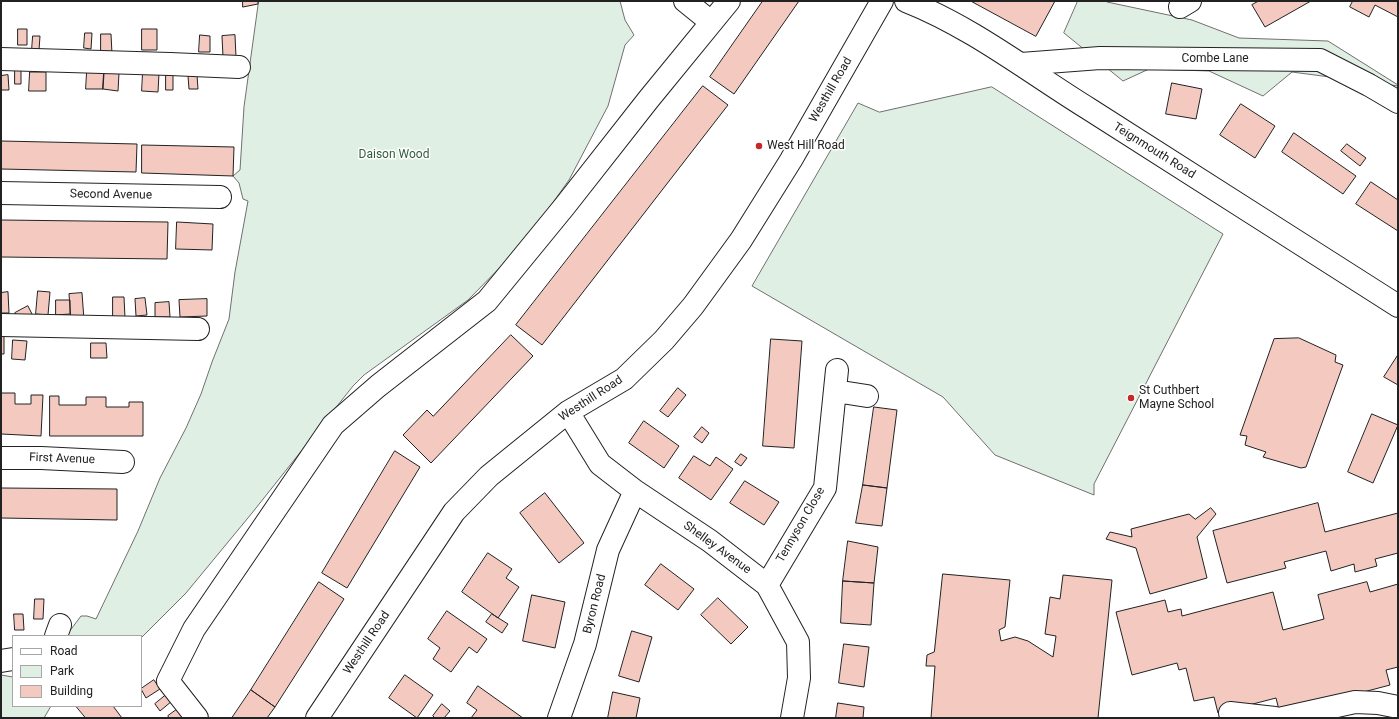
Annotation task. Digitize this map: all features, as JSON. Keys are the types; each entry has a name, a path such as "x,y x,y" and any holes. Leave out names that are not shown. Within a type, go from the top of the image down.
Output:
{"street":[{"path":"685,1 711,22"},
{"path":"198,718 168,681 194,629 333,425 378,386 487,301 729,1"},
{"name":"Westhill Road","path":"317,718 454,512 489,476 568,412 624,379 664,340 693,306 741,240 791,160 882,1"},
{"name":"Teignmouth Road","path":"906,1 971,34 1021,64 1095,114 1398,306"},
{"name":"Combe Lane","path":"1021,64 1100,58 1320,60 1369,85 1398,102"},
{"path":"1,59 239,67"},
{"name":"Second Avenue","path":"1,193 220,197"},
{"path":"1,325 198,329"},
{"name":"Tennyson Close","path":"767,584 825,488 836,380 867,396"},
{"name":"Shelley Avenue","path":"568,412 600,464 635,491 710,541 767,584 798,642 800,678 792,718"},
{"name":"First Avenue","path":"1,458 41,458 123,462"},
{"name":"Byron Road","path":"559,718 585,644 608,550 635,491"},
{"path":"1,661 12,659"},
{"path":"1283,718 1356,702 1378,703 1398,708"},
{"path":"1230,713 1275,718"}],"green space":[{"name":"Daison Wood","path":"259,1 620,1 625,20 634,35 625,45 608,106 569,180 524,243 468,300 364,375 353,386 186,593 142,637 142,635 67,635 81,616 96,619 138,531 160,478 186,428 201,394 229,319 235,272 248,201 243,199 239,183 233,176 240,170 244,107"},
{"path":"1078,1 1107,1 1192,20 1239,38 1328,41 1398,86 1292,72 1263,96 1209,71 1149,69 1123,81 1064,33"},
{"path":"992,87 1223,234 1094,484 1094,495 995,455 943,397 752,286 858,103 879,112"},
{"path":"1,675 12,677 12,707 50,707 44,718 1,718"}],"building":[{"path":"243,1 258,1 258,4 243,7"},
{"path":"763,1 799,1 734,94 710,77"},
{"path":"971,1 1055,1 1036,36"},
{"path":"1259,1 1311,1 1265,27 1252,5"},
{"path":"1353,1 1398,1 1398,17 1375,5 1369,17 1350,7"},
{"path":"18,29 27,29 27,45 18,45"},
{"path":"142,29 157,29 157,50 142,50"},
{"path":"85,33 92,33 91,49 84,48"},
{"path":"101,34 111,34 112,54 101,54"},
{"path":"200,35 210,36 210,52 199,52"},
{"path":"235,35 236,57 223,57 222,36"},
{"path":"33,36 40,36 39,50 32,50"},
{"path":"15,69 21,69 21,84 15,84"},
{"path":"30,72 46,72 46,91 29,91"},
{"path":"87,72 104,73 103,89 86,89"},
{"path":"143,72 159,73 158,92 142,91"},
{"path":"104,73 119,73 118,91 103,89"},
{"path":"8,75 9,90 1,90 1,76"},
{"path":"166,75 173,75 173,90 166,90"},
{"path":"197,75 198,89 189,89 188,76"},
{"path":"1172,83 1202,89 1196,119 1166,114"},
{"path":"703,86 728,105 542,345 516,325"},
{"path":"1241,104 1275,126 1255,158 1220,135"},
{"path":"1294,133 1356,176 1343,194 1282,152"},
{"path":"1,141 137,144 136,172 1,169"},
{"path":"1347,144 1366,158 1360,166 1341,151"},
{"path":"142,145 234,147 233,176 142,173"},
{"path":"1371,182 1398,200 1398,231 1356,204"},
{"path":"1,220 168,222 167,259 1,257"},
{"path":"177,222 213,224 212,250 176,249"},
{"path":"38,291 50,292 48,315 36,314"},
{"path":"8,292 9,313 1,313 1,293"},
{"path":"82,293 84,320 71,321 69,294"},
{"path":"113,297 124,297 125,318 113,318"},
{"path":"145,298 147,315 136,316 135,299"},
{"path":"207,299 207,316 180,317 179,300"},
{"path":"56,300 70,300 70,314 56,315"},
{"path":"169,302 170,317 155,317 155,303"},
{"path":"28,306 32,314 19,321 15,313"},
{"path":"1,334 4,334 4,354 1,354"},
{"path":"511,335 533,356 431,463 403,435 427,410 433,416"},
{"path":"1299,338 1336,355 1335,362 1343,365 1306,467 1301,468 1263,457 1266,452 1245,445 1247,436 1240,435 1274,339"},
{"path":"771,339 802,341 794,448 763,446"},
{"path":"13,340 27,341 25,360 12,359"},
{"path":"91,343 106,343 107,358 91,358"},
{"path":"1398,355 1398,385 1384,377"},
{"path":"678,388 686,395 668,417 660,411"},
{"path":"1,393 15,393 15,404 31,404 31,395 43,395 41,436 1,434"},
{"path":"50,396 59,396 59,405 86,405 86,397 106,397 106,407 129,407 129,402 143,402 143,436 50,436"},
{"path":"874,407 897,410 887,488 863,485"},
{"path":"1372,414 1398,425 1373,483 1348,472"},
{"path":"644,421 679,446 664,468 629,443"},
{"path":"702,427 709,433 702,443 694,437"},
{"path":"395,451 420,467 347,588 322,573"},
{"path":"741,454 747,458 741,466 735,462"},
{"path":"694,456 710,466 716,457 733,469 711,500 679,478"},
{"path":"745,481 779,502 764,525 730,503"},
{"path":"863,485 887,488 882,526 856,523"},
{"path":"1,488 117,489 117,520 1,518"},
{"path":"545,493 584,543 559,563 520,513"},
{"path":"1318,503 1325,532 1398,513 1398,553 1375,559 1377,566 1355,572 1354,564 1331,571 1326,551 1284,562 1286,568 1227,583 1213,531"},
{"path":"1211,508 1216,514 1197,537 1207,578 1150,594 1136,548 1106,539 1110,532 1132,537 1131,529 1189,514 1195,519"},
{"path":"848,541 878,547 874,583 843,581"},
{"path":"488,553 512,569 506,578 519,587 498,618 462,592"},
{"path":"661,564 694,589 678,610 645,585"},
{"path":"943,574 1010,580 1005,627 999,630 1001,641 1015,637 1028,641 1053,657 1056,636 1045,634 1050,597 1060,599 1063,575 1112,580 1098,718 931,718 935,666 926,666 927,655 934,652"},
{"path":"843,581 874,583 871,625 841,623"},
{"path":"319,582 344,599 275,707 251,690"},
{"path":"1367,582 1370,592 1398,584 1398,667 1386,670 1390,685 1280,714 1276,698 1218,713 1214,697 1194,701 1186,668 1179,670 1177,663 1132,675 1116,612 1165,600 1168,612 1181,609 1182,616 1273,592 1283,630 1324,619 1318,595"},
{"path":"532,595 565,602 555,648 523,641"},
{"path":"718,598 748,627 731,644 701,615"},
{"path":"35,599 44,599 43,619 34,619"},
{"path":"447,611 487,639 477,653 469,647 451,672 433,659 440,648 428,639"},
{"path":"14,614 23,614 24,630 15,630"},
{"path":"492,614 508,624 502,633 486,622"},
{"path":"632,631 652,637 639,682 619,676"},
{"path":"844,644 869,647 864,687 839,683"},
{"path":"405,675 433,695 417,718 389,698"},
{"path":"154,680 160,689 146,698 142,688"},
{"path":"478,686 523,718 471,718 477,710 467,703"},
{"path":"251,690 275,707 267,718 232,718"},
{"path":"613,692 640,698 636,718 608,718"},
{"path":"166,695 172,701 160,711 155,704"},
{"path":"838,703 864,707 863,718 836,718"},
{"path":"442,704 450,711 444,718 435,718 433,716"},
{"path":"77,707 114,707 122,718 86,718"},
{"path":"179,708 186,718 169,718 168,716"}],"place":[{"name":"West Hill Road","path":"759,146"},
{"name":"St Cuthbert Mayne School","path":"1131,398"}]}
